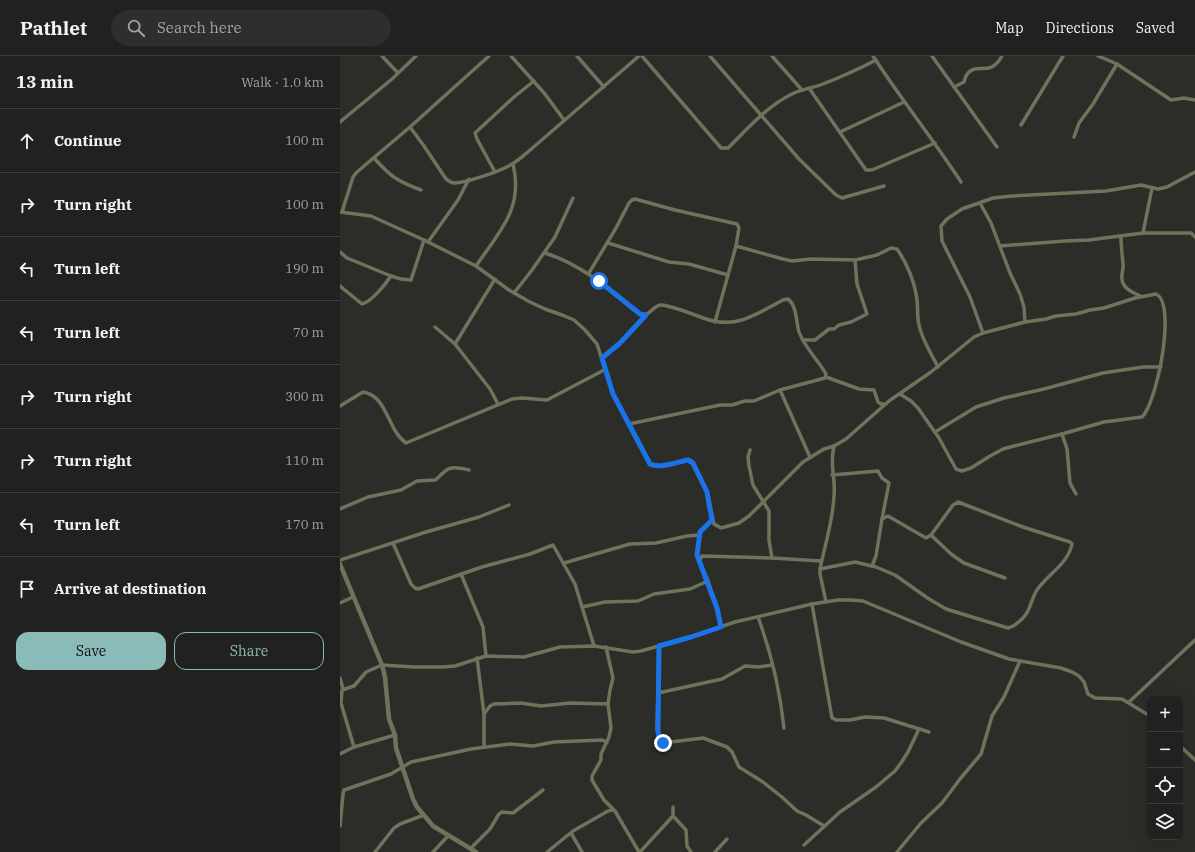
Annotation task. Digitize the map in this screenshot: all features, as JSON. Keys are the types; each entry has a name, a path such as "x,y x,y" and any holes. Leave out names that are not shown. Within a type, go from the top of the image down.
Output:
{"street":[{"path":"382,56 398,73"},
{"path":"340,122 416,56"},
{"path":"488,56 410,127 357,172 353,178 341,212 371,216 424,240 476,266 514,292 544,309 568,317 580,325 593,338 606,369 613,394 650,464 668,464 688,460 691,461 707,492 712,520 717,527 721,528 739,523 749,516 810,457 824,449 834,446 852,434 886,404 900,394 938,367 965,344 983,333 1025,322 1104,308 1140,296 1156,294 1162,298 1164,305 1165,332 1161,367 1149,408 1142,417 1104,422 1003,449 971,468 962,471 956,468 935,432 911,401 900,394"},
{"path":"511,56 564,120"},
{"path":"577,56 604,87"},
{"path":"410,127 446,179 453,183 495,172 513,164 641,56 721,148 728,148 761,116 789,96 822,84 876,60"},
{"path":"710,56 799,158 839,197 847,197 884,186"},
{"path":"772,56 802,90"},
{"path":"873,56 961,182"},
{"path":"932,56 998,147"},
{"path":"954,87 964,82 966,74 972,70 991,68 995,66 1002,56"},
{"path":"1021,125 1063,56"},
{"path":"1098,56 1117,64 1171,100 1184,98 1195,100"},
{"path":"1074,137 1079,123 1094,104 1117,64"},
{"path":"495,172 475,133 514,97 534,82"},
{"path":"809,88 864,169 868,171 935,143"},
{"path":"840,132 904,102"},
{"path":"374,158 393,177 407,185 421,190"},
{"path":"476,266 512,210 516,187 513,164"},
{"path":"983,333 970,297 942,242 940,232 941,226 946,219 962,209 993,198 1106,191 1141,184 1158,189 1167,187 1195,172"},
{"path":"428,242 458,200 470,179"},
{"path":"1143,233 1152,188"},
{"path":"514,292 545,253 558,232 573,198"},
{"path":"589,273 629,203 635,199 674,210 737,224 739,228 736,246 715,322"},
{"path":"980,203 991,223 1010,273 1023,301 1025,322"},
{"path":"1000,246 1121,237 1143,233 1191,233 1195,237"},
{"path":"1121,237 1121,250 1124,264 1122,279 1123,284 1126,288 1140,296"},
{"path":"340,252 347,258 391,276 411,280 424,240"},
{"path":"608,242 669,262 689,264 728,275"},
{"path":"736,246 788,260 855,260 877,255 891,248 897,249 905,263 915,290 922,336 938,367"},
{"path":"545,253 570,262 589,273 640,314 646,315"},
{"path":"803,340 814,340 829,329 834,329 839,325 851,322 867,314 857,284 855,260"},
{"path":"340,286 359,303 365,304 391,276"},
{"path":"455,344 495,279"},
{"path":"602,358 620,343 656,306 662,305 715,322 731,322 749,319 783,300 788,300 792,303 803,340 822,366 826,377"},
{"path":"435,327 455,344 490,389 498,404"},
{"path":"935,432 976,407 1004,398 1103,373 1143,367 1161,367"},
{"path":"340,406 363,392 373,395 379,401 406,443 469,418 498,404 516,399 547,400 606,369"},
{"path":"629,424 720,405 732,405 745,401 754,401 780,390 826,377 859,389 874,390 878,402 881,404 886,404"},
{"path":"780,390 810,457"},
{"path":"1062,434 1068,449 1070,483 1076,494"},
{"path":"826,602 820,569 834,506 832,456 834,446"},
{"path":"750,450 748,457 750,475 756,491 763,503 768,507 769,511 768,540 772,558"},
{"path":"340,509 368,497 401,490 417,481 435,480 443,472 449,469 454,468 469,470"},
{"path":"832,475 878,471 882,478 889,483 876,556 872,566"},
{"path":"820,569 855,562 872,566 895,575 946,609 1008,628 1015,625 1024,617 1037,590 1070,554 1072,544 1070,542 989,515 958,502 953,505 931,535 926,538 888,516 882,519"},
{"path":"340,560 426,532 479,518 509,506"},
{"path":"712,520 702,529 699,535 697,552 702,570 708,581 717,608 721,627"},
{"path":"564,563 626,545 656,543 687,536 699,535"},
{"path":"931,535 950,554 964,563 1005,578"},
{"path":"393,543 411,584 418,589 482,567 530,554 552,545 555,547 575,584 594,646"},
{"path":"700,560 703,556 772,558 821,562"},
{"path":"340,564 382,665 385,677 388,719 395,735 396,748 412,799 433,826 476,852"},
{"path":"461,574 483,627 486,656"},
{"path":"582,607 605,602 638,601 654,594 690,589 708,581"},
{"path":"340,603 353,597"},
{"path":"343,689 354,686 366,672 382,665 421,668 455,666 486,656 524,657 560,647 594,646 633,652 659,646 758,617 812,604 851,600 863,602 961,642 1009,659 1061,668 1072,672 1079,676 1084,682 1088,694 1091,696 1095,698 1122,699 1147,714"},
{"path":"812,604 832,718 836,720 850,720 865,717 884,718 929,732"},
{"path":"758,617 765,636 782,704 784,728"},
{"path":"1129,702 1195,640"},
{"path":"659,646 658,730 659,739 661,742 666,743 703,738 727,747 732,752 739,767 763,782 797,811 824,826"},
{"path":"606,647 613,678 608,704 610,728 607,742 601,754 601,760 592,776 592,780 640,852 673,816 673,806"},
{"path":"477,658 484,714 484,747"},
{"path":"897,852 921,823 942,803 981,754 992,716 1004,697 1020,661"},
{"path":"658,693 722,679 745,666 758,667 772,665"},
{"path":"340,678 343,689 340,703 354,747"},
{"path":"484,714 490,706 494,704 541,706 570,703 608,704"},
{"path":"804,845 840,812 876,787 895,771 902,763 919,729"},
{"path":"340,754 354,747 395,735"},
{"path":"340,826 342,794 344,790 391,774 411,762 484,747 510,744 533,746 554,742 602,740 607,742"},
{"path":"1183,749 1195,760"},
{"path":"471,848 490,829 499,814 502,812 513,813 544,790"},
{"path":"547,852 571,833 608,811 613,810"},
{"path":"375,852 394,828 400,824 424,815"},
{"path":"673,816 686,830 687,846 691,852"},
{"path":"571,833 582,852"},
{"path":"433,852 448,836"},
{"path":"715,852 727,839"}],"route":[{"path":"599,281 640,314 646,315 620,343 602,358 613,394 623,414 650,464 655,466 688,460 691,461 709,497 712,520 700,532 698,538 697,555 700,560 702,570 708,581 717,608 721,627 659,646 658,730 659,739 663,743"}]}
